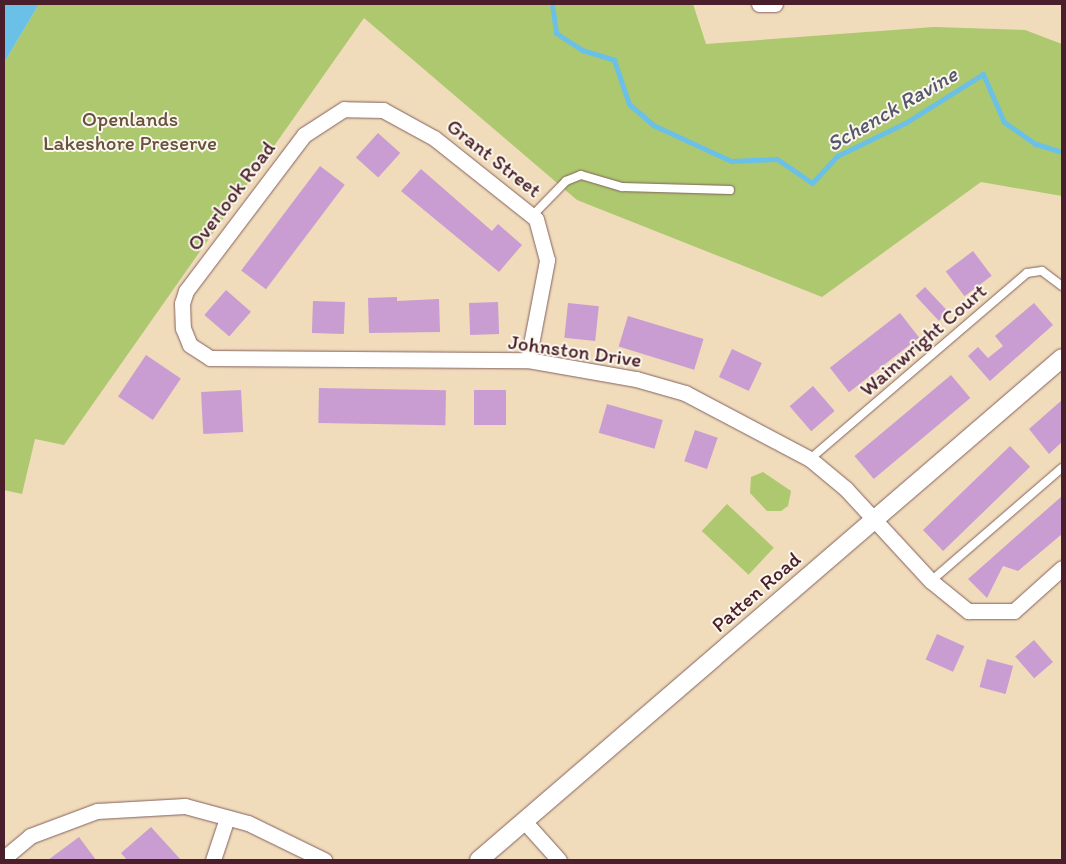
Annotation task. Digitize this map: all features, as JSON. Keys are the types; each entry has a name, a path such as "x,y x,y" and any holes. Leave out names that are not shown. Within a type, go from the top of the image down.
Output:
{"street":[{"path":"759,4 775,4"},
{"name":"Grant Street","path":"344,109 383,110 434,138 532,216 547,260 528,360"},
{"name":"Overlook Road","path":"183,328 186,291 304,135 344,109"},
{"name":"Johnston Drive","path":"183,328 190,345 210,358 528,360 636,379 685,393 810,459 874,520 931,582 968,611 1014,611 1062,568"},
{"name":"Patten Road","path":"478,860 1062,358"},
{"path":"4,858 30,836 98,811 185,806 227,818 324,860"},
{"path":"214,860 227,818"},
{"path":"524,821 559,860"}],"lane":[{"path":"532,216 566,181 580,175 622,187 730,190"},
{"name":"Wainwright Court","path":"810,459 1027,273 1042,271 1062,286"},
{"path":"931,582 1062,468"}],"green space":[{"name":"Openlands Lakeshore Preserve","path":"39,4 693,4 706,44 934,27 1025,30 1062,44 1062,196 981,182 822,297 577,200 364,18 64,445 35,439 22,494 4,490 4,63"},
{"path":"763,472 791,491 788,506 781,511 767,511 750,493 751,477"},
{"path":"727,504 774,548 749,575 702,531"}],"water":[{"path":"4,4 39,4 4,63"}],"building":[{"path":"378,133 400,153 378,178 356,158"},
{"path":"320,166 345,185 266,289 241,271"},
{"path":"421,169 492,231 498,224 522,245 499,272 401,191"},
{"path":"973,251 992,276 965,296 946,271"},
{"path":"925,287 948,312 939,321 915,296"},
{"path":"226,290 251,312 229,337 204,315"},
{"path":"397,297 397,301 439,299 440,332 369,333 368,298"},
{"path":"313,301 345,302 344,334 312,333"},
{"path":"498,302 499,334 470,335 469,303"},
{"path":"568,303 599,306 595,341 564,338"},
{"path":"1034,303 1053,325 990,381 968,356 978,347 988,358 1003,346 995,336"},
{"path":"900,313 919,337 849,392 830,368"},
{"path":"628,316 704,339 694,370 619,347"},
{"path":"732,349 762,363 749,391 719,377"},
{"path":"146,355 181,378 153,420 118,396"},
{"path":"951,375 970,398 874,479 854,456"},
{"path":"813,386 835,411 811,431 790,406"},
{"path":"319,388 446,390 445,425 318,423"},
{"path":"241,390 243,432 203,434 201,392"},
{"path":"474,390 506,390 506,425 474,425"},
{"path":"1062,400 1062,442 1049,454 1029,429"},
{"path":"607,404 663,420 654,449 599,433"},
{"path":"695,430 718,438 707,469 684,461"},
{"path":"1010,446 1030,467 943,551 923,530"},
{"path":"1062,496 1062,534 1018,571 1003,566 987,598 968,579"},
{"path":"937,634 964,646 953,672 926,660"},
{"path":"1034,640 1053,662 1034,678 1015,656"},
{"path":"987,659 1013,666 1006,694 979,687"},
{"path":"151,827 181,860 127,860 121,853"},
{"path":"79,837 96,860 48,860"}],"waterway":[{"name":"Schenck Ravine","path":"552,4 556,33 582,50 614,60 629,104 653,125 731,161 777,159 812,183 837,156 905,123 983,74 1004,122 1036,144 1062,152"}]}
